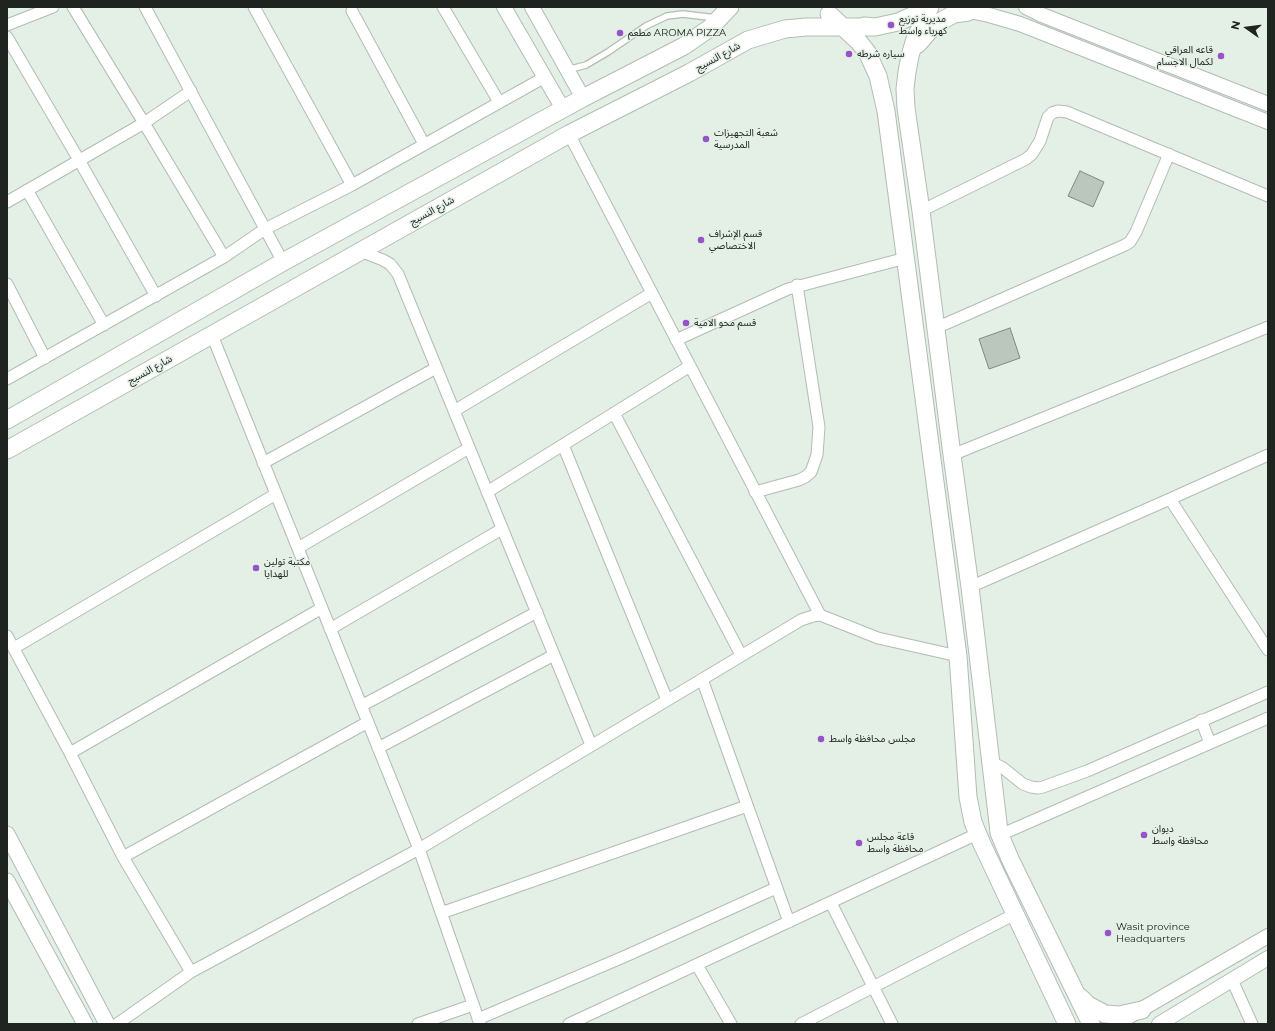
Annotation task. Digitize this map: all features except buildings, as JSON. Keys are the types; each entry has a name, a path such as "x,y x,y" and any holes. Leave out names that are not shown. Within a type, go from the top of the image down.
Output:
{"main road":[{"path":"825,11 851,24 875,27 898,22 926,10"},
{"path":"926,10 915,39 907,72 905,89 906,108 921,211 944,397 970,587 990,766 998,823 1000,835 1011,861 1091,1024"},
{"path":"825,11 859,42 867,52 874,66 880,84 886,111 958,656 970,809 977,834 1067,1024"},
{"path":"907,72 913,54 920,40 931,29 954,14 968,12"},
{"path":"7,420 283,262 583,98 684,46 710,28 725,13"},
{"name":"شارع النسيج","path":"7,450 569,134 688,73 748,40 785,29 806,27 875,27"},
{"path":"785,29 815,32 834,36 850,42 860,50 874,66"},
{"path":"925,401 944,397"},
{"path":"967,785 980,788 993,788"},
{"path":"7,834 107,1024"},
{"path":"9,889 85,1024"},
{"path":"1076,993 1088,1005 1105,1014 1119,1015 1142,1010"},
{"path":"1053,994 1057,1024"}],"street":[{"path":"7,25 53,7"},
{"path":"73,7 144,122 224,257"},
{"path":"145,7 283,262"},
{"path":"254,7 352,185"},
{"path":"443,7 499,102"},
{"path":"504,7 563,109"},
{"path":"532,7 583,98"},
{"path":"1026,7 1049,18 1268,104"},
{"path":"926,10 968,12 989,15 1020,24 1268,122"},
{"path":"352,11 424,144"},
{"path":"7,37 156,296"},
{"path":"7,379 224,257 266,229 352,185 545,77"},
{"path":"7,202 144,122 191,91"},
{"path":"921,211 1026,159 1032,154 1040,141 1048,117 1052,113 1058,111 1067,112 1268,196"},
{"path":"569,134 820,615"},
{"path":"936,328 1130,242 1169,154"},
{"path":"27,190 104,325"},
{"path":"360,251 390,264 398,274 591,745"},
{"path":"676,340 798,285 906,258"},
{"path":"7,284 45,358"},
{"path":"755,492 805,477 810,472 817,455 819,427 798,285"},
{"path":"454,411 652,293"},
{"path":"952,455 1268,327"},
{"path":"212,335 419,848 479,1022 776,888"},
{"path":"487,492 690,366"},
{"path":"263,463 436,368"},
{"path":"614,413 741,655"},
{"path":"563,445 666,700"},
{"path":"298,548 469,448"},
{"path":"970,587 1268,455"},
{"path":"14,648 276,494"},
{"path":"1170,499 1268,650"},
{"path":"330,629 502,529"},
{"path":"70,753 322,608"},
{"path":"361,706 537,612"},
{"path":"117,1024 191,972 419,848 801,620 820,615 878,638 958,656"},
{"path":"7,636 70,753 123,857 191,972"},
{"path":"378,748 554,655"},
{"path":"702,679 789,922"},
{"path":"990,766 997,765 1003,768 1023,784 1031,787 1043,787 1087,771 1268,692"},
{"path":"1000,835 1268,718"},
{"path":"1201,720 1210,743"},
{"path":"123,857 368,722"},
{"path":"441,912 747,806"},
{"path":"570,1024 977,834"},
{"path":"831,903 892,1024"},
{"path":"801,1024 1015,914"},
{"path":"1116,1024 1268,936"},
{"path":"1158,1024 1268,958"},
{"path":"697,965 731,1024"},
{"path":"1232,980 1252,1024"},
{"path":"418,1024 473,1005"}],"lane":[{"path":"567,70 586,65 646,26 667,16 725,13"}],"place":[{"name":"مديرية توزيع كهرباء واسط","path":"891,25"},
{"name":"مطعم AROMA PIZZA","path":"620,33"},
{"name":"سياره شرطه","path":"849,54"},
{"name":"قاعه العراقي لكمال الاجسام","path":"1221,56"},
{"name":"شعبة التجهيزات المدرسية","path":"706,139"},
{"name":"قسم الإشراف الاختصاصي","path":"701,240"},
{"name":"قسم محو الامية","path":"686,323"},
{"name":"مكتبة تولين للهدايا","path":"256,568"},
{"name":"مجلس محافظة واسط","path":"821,739"},
{"name":"ديوان محافظة واسط","path":"1144,835"},
{"name":"قاعة مجلس محافظة واسط","path":"859,843"},
{"name":"Wasit province Headquarters","path":"1108,933"}]}
